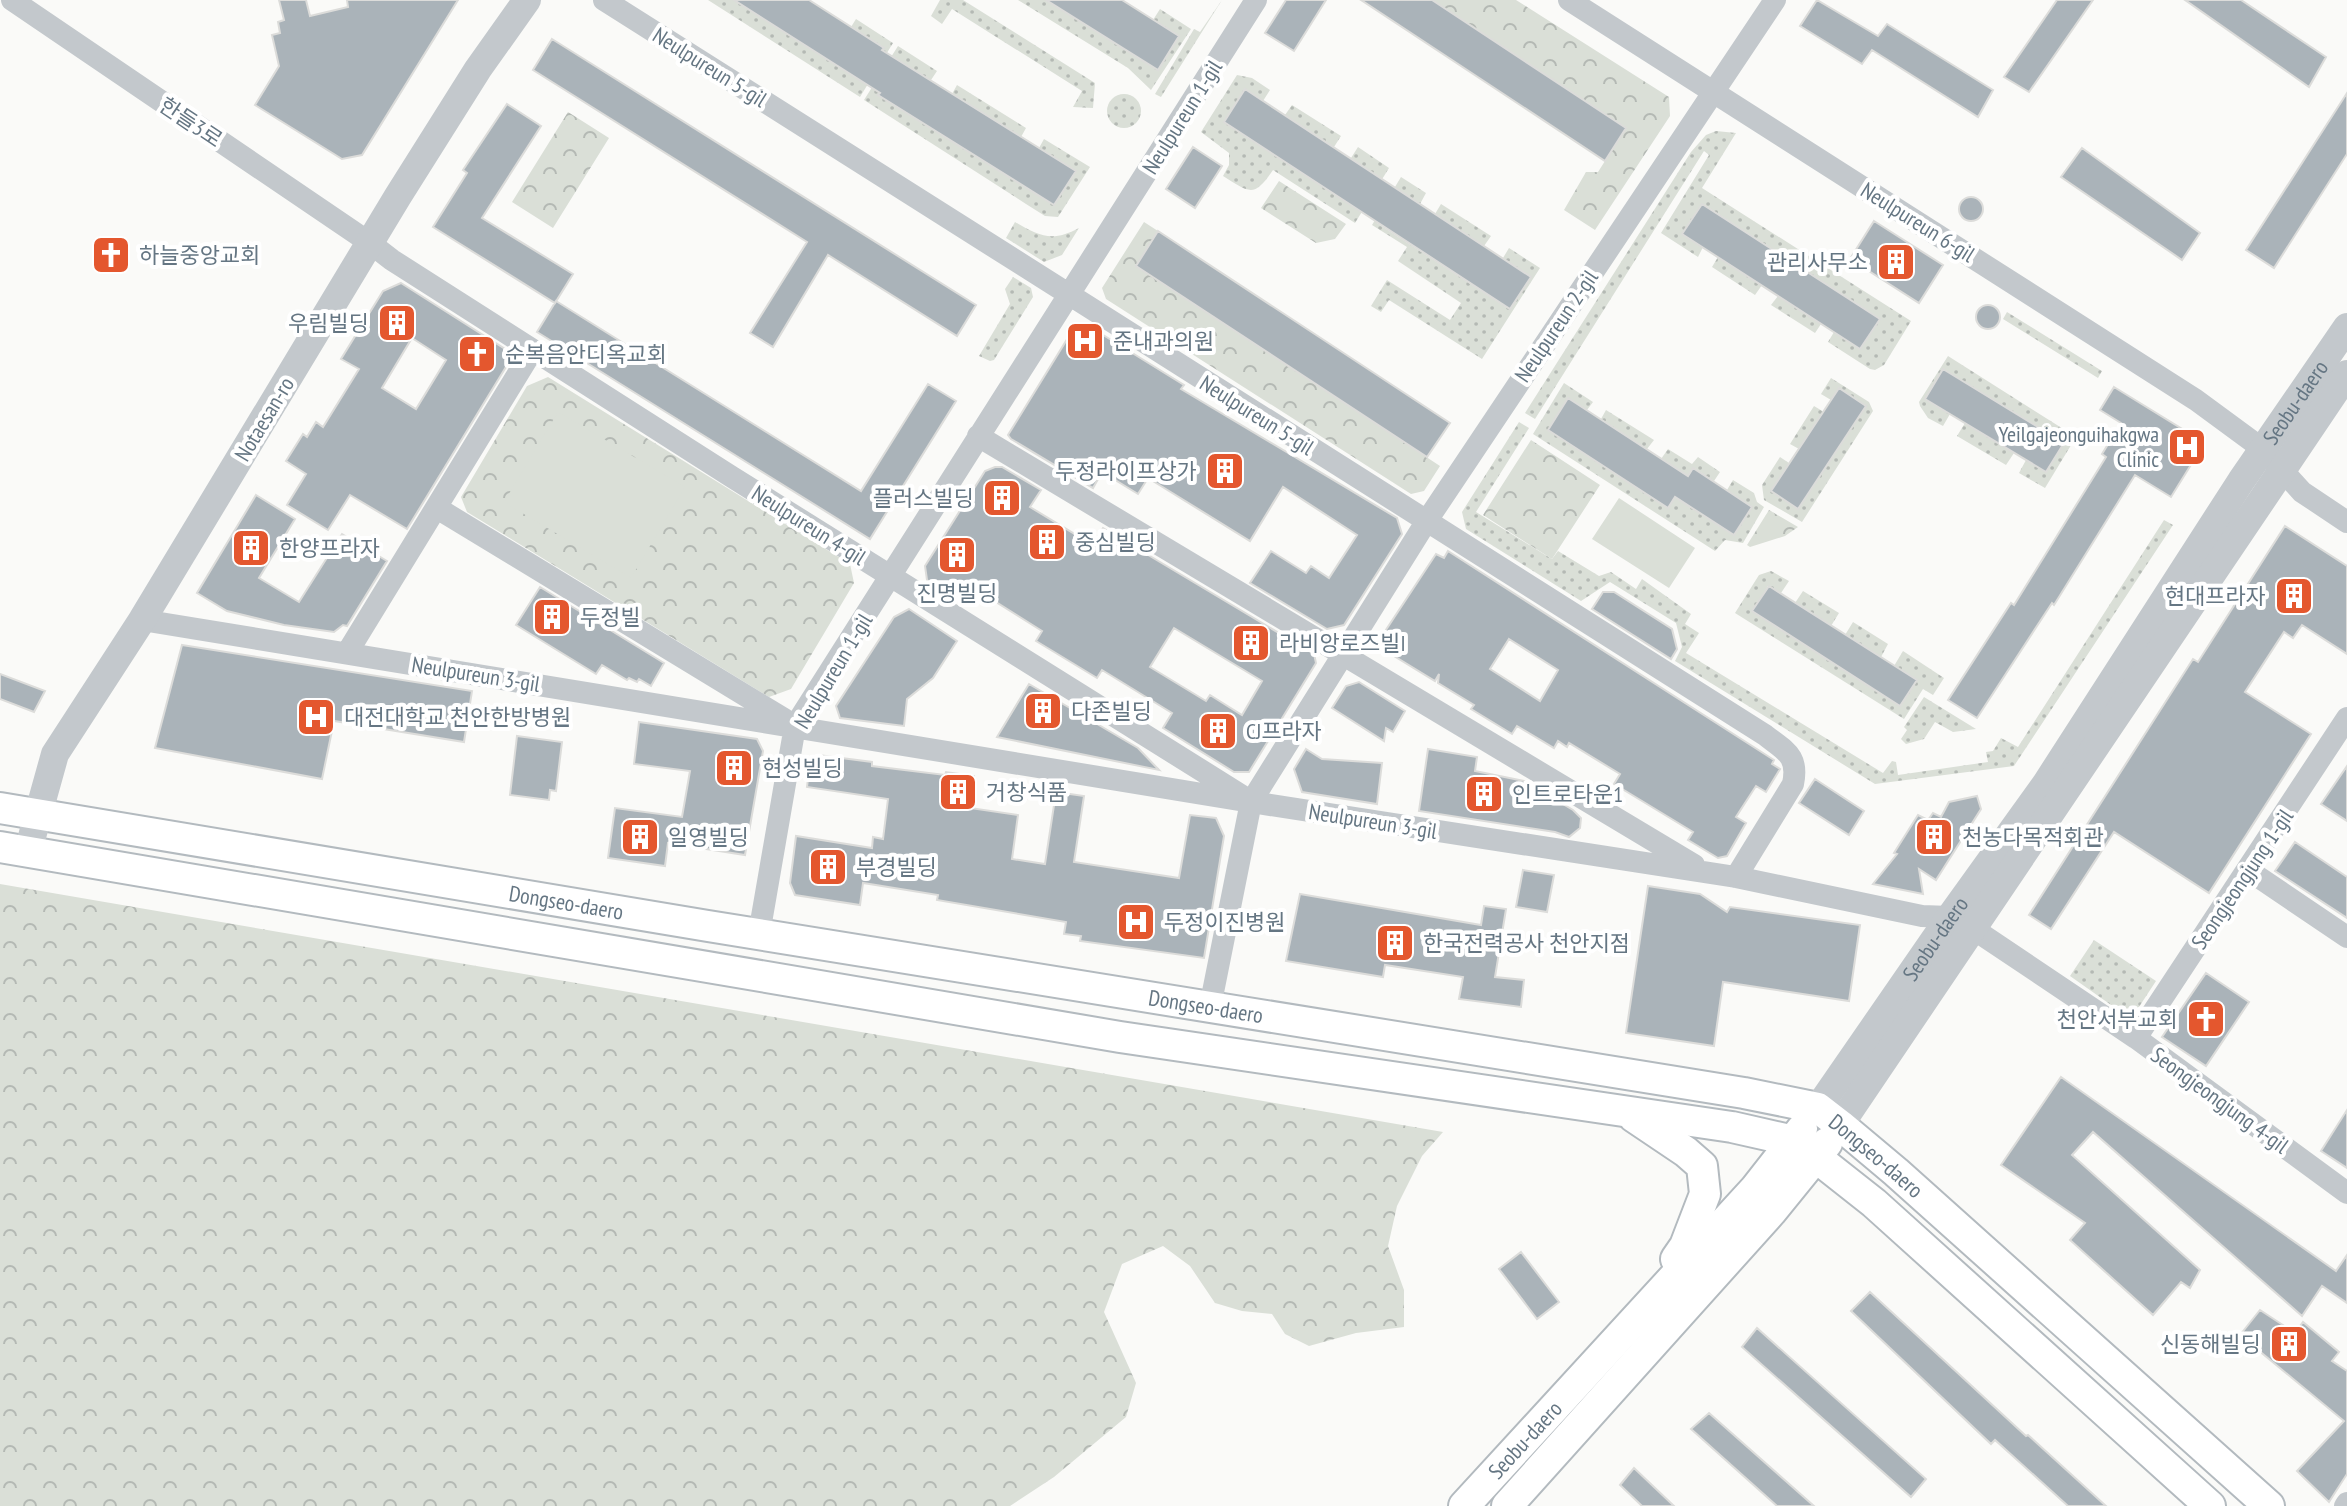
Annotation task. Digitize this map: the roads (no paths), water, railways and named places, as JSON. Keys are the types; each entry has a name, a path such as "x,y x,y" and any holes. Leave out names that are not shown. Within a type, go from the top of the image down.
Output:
{"main road":[{"name":"Dongseo-daero","path":"0,808 1744,1093 1829,1117 1896,1172 2269,1506"},
{"name":"Dongseo-daero","path":"14,849 1120,1037 1732,1127 1805,1149 1874,1203 2210,1506"},
{"path":"1625,1112 1702,1166 1705,1194 1685,1246 1647,1307"},
{"name":"Seobu-daero","path":"1507,1506 1771,1212 1805,1149 1829,1117"},
{"name":"Seobu-daero","path":"1464,1506 1755,1189 1805,1149"}],"street":[{"name":"한들3로","path":"12,0 370,243"},
{"name":"Notaesan-ro","path":"14,849 38,813 55,754 142,620 478,69 527,0"},
{"name":"Neulpureun 5-gil","path":"604,0 1765,735 1792,757 1796,769 1793,784 1736,877"},
{"name":"Neulpureun 1-gil","path":"759,934 795,726 1256,0"},
{"name":"Neulpureun 6-gil","path":"1569,0 2196,400 2273,459 2302,492 2347,522"},
{"name":"Neulpureun 2-gil","path":"1210,1007 1251,802 1426,522 1775,0"},
{"name":"Neulpureun 4-gil","path":"370,243 532,351 1251,802"},
{"name":"Seobu-daero","path":"2273,459 2347,327"},
{"path":"347,653 532,351"},
{"name":"Seobu-daero","path":"1829,1117 1961,923 2045,785 2241,481 2273,459 2347,374"},
{"path":"978,436 1705,872"},
{"name":"Neulpureun 3-gil","path":"437,508 795,726"},
{"name":"Neulpureun 3-gil","path":"142,620 1251,802 1736,877 1961,923"},
{"name":"Seongjeongjung 1-gil","path":"2136,1038 2345,727"},
{"path":"2248,870 2347,937"},
{"name":"Seongjeongjung 4-gil","path":"1961,923 2136,1038 2347,1193"}],"place":[{"name":"하늘중앙교회","path":"111,255"},
{"name":"관리사무소","path":"1896,262"},
{"name":"우림빌딩","path":"397,323"},
{"name":"준내과의원","path":"1085,341"},
{"name":"순복음안디옥교회","path":"477,354"},
{"name":"Yeilgajeonguihakgwa Clinic","path":"2187,447"},
{"name":"두정라이프상가","path":"1225,471"},
{"name":"플러스빌딩","path":"1002,498"},
{"name":"중심빌딩","path":"1047,542"},
{"name":"한양프라자","path":"251,548"},
{"name":"진명빌딩","path":"957,555"},
{"name":"현대프라자","path":"2294,596"},
{"name":"두정빌","path":"552,617"},
{"name":"라비앙로즈빌I","path":"1251,643"},
{"name":"다존빌딩","path":"1043,711"},
{"name":"대전대학교 천안한방병원","path":"316,717"},
{"name":"CJ프라자","path":"1218,731"},
{"name":"현성빌딩","path":"734,768"},
{"name":"거창식품","path":"958,792"},
{"name":"인트로타운1","path":"1484,794"},
{"name":"일영빌딩","path":"640,837"},
{"name":"천농다목적회관","path":"1934,837"},
{"name":"부경빌딩","path":"828,867"},
{"name":"두정이진병원","path":"1136,922"},
{"name":"한국전력공사 천안지점","path":"1395,943"},
{"name":"천안서부교회","path":"2206,1019"},
{"name":"신동해빌딩","path":"2289,1344"}]}
